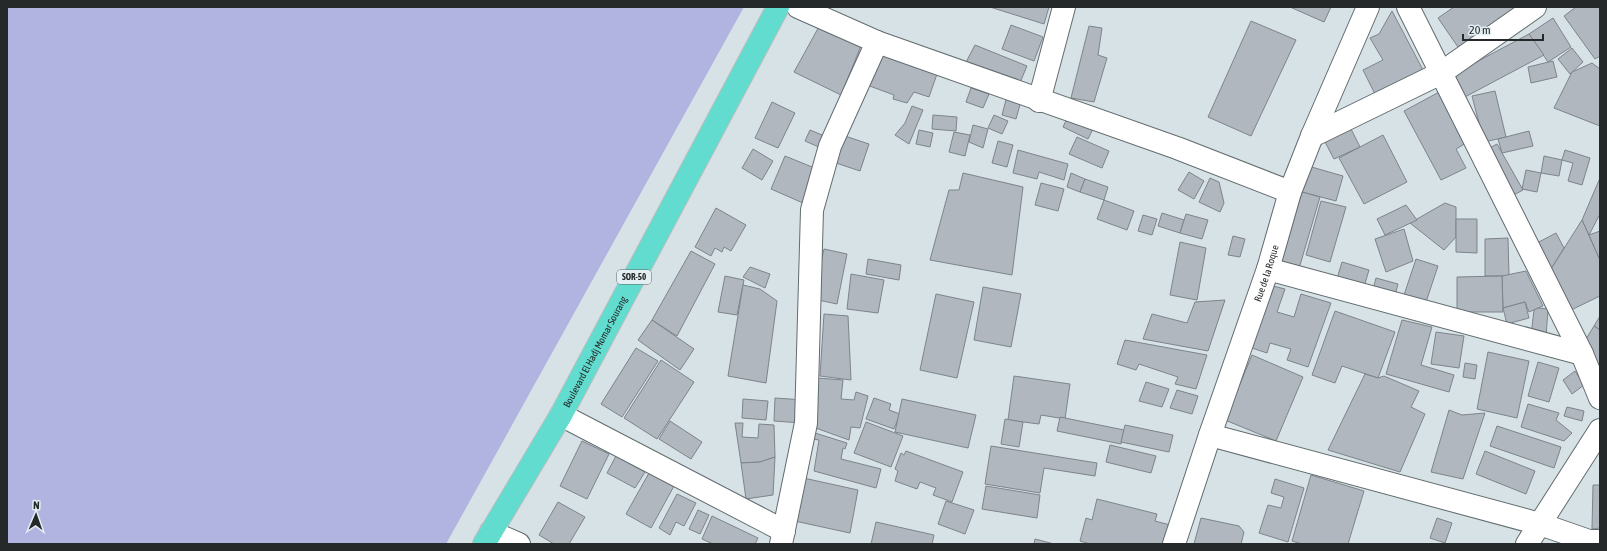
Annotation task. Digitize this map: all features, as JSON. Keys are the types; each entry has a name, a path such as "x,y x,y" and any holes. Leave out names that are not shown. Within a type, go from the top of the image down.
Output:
{"highway":[{"name":"Boulevard El Hadj Momar Sourang","path":"488,538 561,415 778,7"}],"street":[{"path":"798,7 877,42 1177,148 1290,192"},
{"path":"1039,100 1064,7"},
{"name":"Rue de la Roque","path":"1174,544 1268,269 1290,192 1312,136 1368,7"},
{"path":"1408,7 1582,354 1600,398"},
{"path":"1312,136 1441,73 1535,7"},
{"path":"561,415 782,537 806,423 812,210 830,146 877,42"},
{"path":"1268,269 1582,354"},
{"path":"1527,544 1600,430"},
{"path":"1210,435 1540,524 1589,541 1600,541"},
{"path":"488,538 519,544"}],"water":[{"path":"7,7 744,7 446,544 7,544"}],"building":[{"path":"990,7 1049,7 1044,24"},
{"path":"1290,7 1331,7 1324,22"},
{"path":"1454,7 1518,7 1458,47 1438,18"},
{"path":"1576,7 1600,7 1600,56 1595,59 1564,16"},
{"path":"1392,11 1423,70 1375,94 1363,70 1383,60 1370,38 1379,34"},
{"path":"1553,18 1571,47 1548,62 1529,34"},
{"path":"1251,21 1296,40 1251,136 1208,117"},
{"path":"821,23 863,41 841,95 794,72"},
{"path":"1011,25 1043,37 1034,61 1002,49"},
{"path":"1089,26 1102,28 1098,55 1107,58 1094,102 1071,98"},
{"path":"1529,34 1544,55 1463,98 1450,76"},
{"path":"975,45 1027,66 1019,85 964,66"},
{"path":"1572,48 1583,62 1570,74 1558,59"},
{"path":"879,53 937,74 929,97 914,92 907,103 893,99 894,95 867,85"},
{"path":"1553,61 1557,77 1531,83 1528,67"},
{"path":"1592,63 1600,69 1600,126 1554,108 1572,72"},
{"path":"971,88 989,94 983,108 966,102"},
{"path":"1441,91 1468,142 1456,149 1466,168 1441,180 1404,111"},
{"path":"1495,91 1506,137 1484,142 1472,96"},
{"path":"1007,96 1021,101 1016,119 1002,115"},
{"path":"772,102 795,113 778,148 755,138"},
{"path":"912,106 923,110 909,144 895,135 905,123"},
{"path":"1069,114 1094,127 1088,139 1063,127"},
{"path":"933,115 957,117 956,131 932,129"},
{"path":"994,115 1008,121 1002,134 988,128"},
{"path":"973,125 988,129 983,148 969,142"},
{"path":"1351,129 1360,147 1334,159 1325,142"},
{"path":"810,130 822,135 821,148 805,141"},
{"path":"919,130 933,133 930,147 916,144"},
{"path":"1529,131 1533,146 1502,153 1498,139"},
{"path":"954,132 970,135 965,156 949,152"},
{"path":"1383,135 1407,182 1364,204 1339,158"},
{"path":"845,136 869,144 860,171 836,163"},
{"path":"1077,137 1109,151 1102,168 1069,154"},
{"path":"998,141 1013,145 1007,167 992,163"},
{"path":"1497,144 1523,190 1508,198 1482,152"},
{"path":"753,149 773,161 762,180 742,168"},
{"path":"1018,150 1068,164 1064,180 1039,172 1037,179 1013,173"},
{"path":"1565,150 1590,158 1582,185 1568,181 1573,163 1562,160"},
{"path":"785,156 817,169 803,203 771,189"},
{"path":"1544,156 1562,160 1559,176 1541,173"},
{"path":"1308,166 1343,176 1336,201 1302,192"},
{"path":"1526,170 1541,173 1537,192 1522,189"},
{"path":"1189,172 1204,181 1194,199 1178,190"},
{"path":"963,173 1023,187 1012,275 930,260 949,190 959,190"},
{"path":"1071,173 1085,179 1080,192 1067,187"},
{"path":"1210,178 1219,182 1224,203 1220,212 1199,202"},
{"path":"1600,178 1600,214 1589,235 1582,220"},
{"path":"1085,179 1108,187 1104,200 1080,192"},
{"path":"1041,183 1064,189 1058,211 1035,205"},
{"path":"1302,192 1320,197 1298,272 1280,267"},
{"path":"1104,200 1134,211 1127,230 1097,219"},
{"path":"1321,201 1346,207 1330,262 1306,255"},
{"path":"1445,203 1456,207 1456,237 1444,250 1410,223"},
{"path":"1406,205 1417,220 1385,235 1377,219"},
{"path":"716,208 746,225 731,251 724,247 722,252 715,248 711,256 695,247"},
{"path":"1162,213 1184,220 1180,233 1158,226"},
{"path":"1186,214 1208,220 1202,239 1180,233"},
{"path":"1143,215 1157,219 1152,235 1138,231"},
{"path":"1456,219 1477,219 1477,253 1456,252"},
{"path":"1582,220 1600,260 1600,296 1569,311 1549,272"},
{"path":"1404,229 1413,261 1386,272 1375,239"},
{"path":"1600,231 1600,260 1589,235"},
{"path":"1556,233 1564,248 1549,272 1537,243"},
{"path":"1233,236 1245,239 1240,257 1228,255"},
{"path":"1508,238 1509,276 1485,276 1485,239"},
{"path":"1180,242 1206,248 1197,300 1170,295"},
{"path":"824,249 847,254 837,304 813,299"},
{"path":"691,251 715,264 677,336 652,320"},
{"path":"868,259 901,265 899,280 866,274"},
{"path":"1416,259 1438,266 1426,302 1404,295"},
{"path":"1342,262 1369,270 1360,300 1333,292"},
{"path":"750,267 770,274 765,288 743,277"},
{"path":"1526,271 1543,306 1529,312 1525,302 1503,308 1502,276"},
{"path":"851,274 884,280 878,313 847,309"},
{"path":"725,276 744,280 737,315 718,312"},
{"path":"1502,276 1503,312 1457,312 1457,277"},
{"path":"1376,278 1398,284 1394,299 1372,293"},
{"path":"743,285 760,289 777,301 766,383 728,376"},
{"path":"1273,286 1285,289 1277,312 1294,317 1301,294 1331,303 1308,367 1287,360 1291,349 1270,343 1267,353 1252,348"},
{"path":"983,287 1021,294 1011,347 974,340"},
{"path":"936,294 974,302 957,378 920,370"},
{"path":"1225,300 1208,351 1143,339 1152,314 1187,323 1195,302"},
{"path":"1525,302 1529,318 1507,324 1503,308"},
{"path":"1538,308 1548,309 1546,337 1531,335 1534,310"},
{"path":"1335,311 1395,332 1378,378 1342,366 1335,383 1312,375"},
{"path":"824,314 848,316 851,380 820,376"},
{"path":"1600,316 1600,330 1594,326"},
{"path":"652,320 694,349 680,370 638,340"},
{"path":"1402,320 1432,327 1421,365 1454,375 1449,392 1386,374"},
{"path":"1594,326 1600,330 1600,374 1586,339"},
{"path":"1436,332 1464,336 1459,368 1431,364"},
{"path":"1125,340 1207,355 1196,389 1175,384 1178,377 1139,364 1136,370 1117,364"},
{"path":"636,348 658,361 622,417 601,404"},
{"path":"1488,352 1529,361 1517,418 1477,409"},
{"path":"1252,355 1303,377 1276,441 1225,420"},
{"path":"661,360 694,382 657,439 624,418"},
{"path":"1538,362 1559,368 1549,402 1528,396"},
{"path":"1465,363 1477,365 1475,379 1463,377"},
{"path":"1575,371 1584,385 1572,394 1563,380"},
{"path":"1365,374 1378,378 1384,376 1419,391 1411,407 1425,414 1400,472 1328,450"},
{"path":"1014,376 1070,384 1065,419 1041,415 1039,424 1008,420"},
{"path":"817,378 843,380 841,399 854,400 856,392 868,396 860,428 851,427 849,440 813,427"},
{"path":"1146,382 1169,389 1162,407 1139,401"},
{"path":"1177,390 1198,396 1192,414 1170,408"},
{"path":"775,398 804,400 802,423 774,421"},
{"path":"874,398 891,404 889,410 900,414 894,429 866,419"},
{"path":"743,399 768,401 766,420 742,418"},
{"path":"902,399 976,415 968,448 895,432"},
{"path":"1528,404 1559,413 1556,420 1572,433 1564,441 1521,427"},
{"path":"1567,407 1584,411 1582,421 1564,416"},
{"path":"1449,410 1462,415 1485,413 1463,479 1431,472"},
{"path":"1060,417 1124,430 1121,444 1057,431"},
{"path":"1005,419 1023,422 1019,447 1001,444"},
{"path":"670,421 702,442 691,459 659,439"},
{"path":"866,422 903,436 891,467 854,453"},
{"path":"735,423 743,423 742,437 758,438 759,424 774,425 775,457 760,462 741,463"},
{"path":"1125,425 1173,435 1169,452 1121,442"},
{"path":"1497,426 1561,447 1554,468 1490,446"},
{"path":"815,433 847,443 845,449 843,448 841,459 881,469 876,488 814,471 819,440 813,439"},
{"path":"582,441 609,454 587,499 560,486"},
{"path":"1110,445 1156,456 1151,473 1106,462"},
{"path":"991,446 1097,463 1095,476 1044,468 1040,493 985,484"},
{"path":"906,451 963,472 952,502 933,495 936,488 920,482 917,489 895,481 898,471 895,469 901,453 904,455"},
{"path":"1485,451 1535,471 1526,494 1476,474"},
{"path":"616,456 645,472 635,488 607,473"},
{"path":"775,457 773,495 746,499 741,463 760,462"},
{"path":"649,473 674,486 651,528 626,514"},
{"path":"1311,475 1364,491 1348,544 1302,544 1292,541"},
{"path":"799,477 858,490 850,533 790,520"},
{"path":"1275,479 1304,488 1288,542 1259,533 1268,505 1281,508 1284,497 1271,493"},
{"path":"1593,485 1600,485 1600,528 1592,529"},
{"path":"986,486 1040,495 1037,518 982,509"},
{"path":"677,494 696,503 684,526 676,522 670,535 659,528"},
{"path":"1097,499 1157,514 1155,521 1174,526 1169,544 1090,544 1080,541 1086,518 1092,520"},
{"path":"946,501 974,510 965,534 938,524"},
{"path":"558,502 585,517 569,544 554,544 539,535"},
{"path":"698,510 709,515 700,534 689,529"},
{"path":"712,516 758,538 755,544 713,544 702,539"},
{"path":"1201,518 1239,526 1244,532 1241,544 1194,544"},
{"path":"1437,518 1452,523 1445,543 1430,538"},
{"path":"876,522 934,535 932,544 871,544"},
{"path":"1035,539 1054,544 1034,544"}]}
